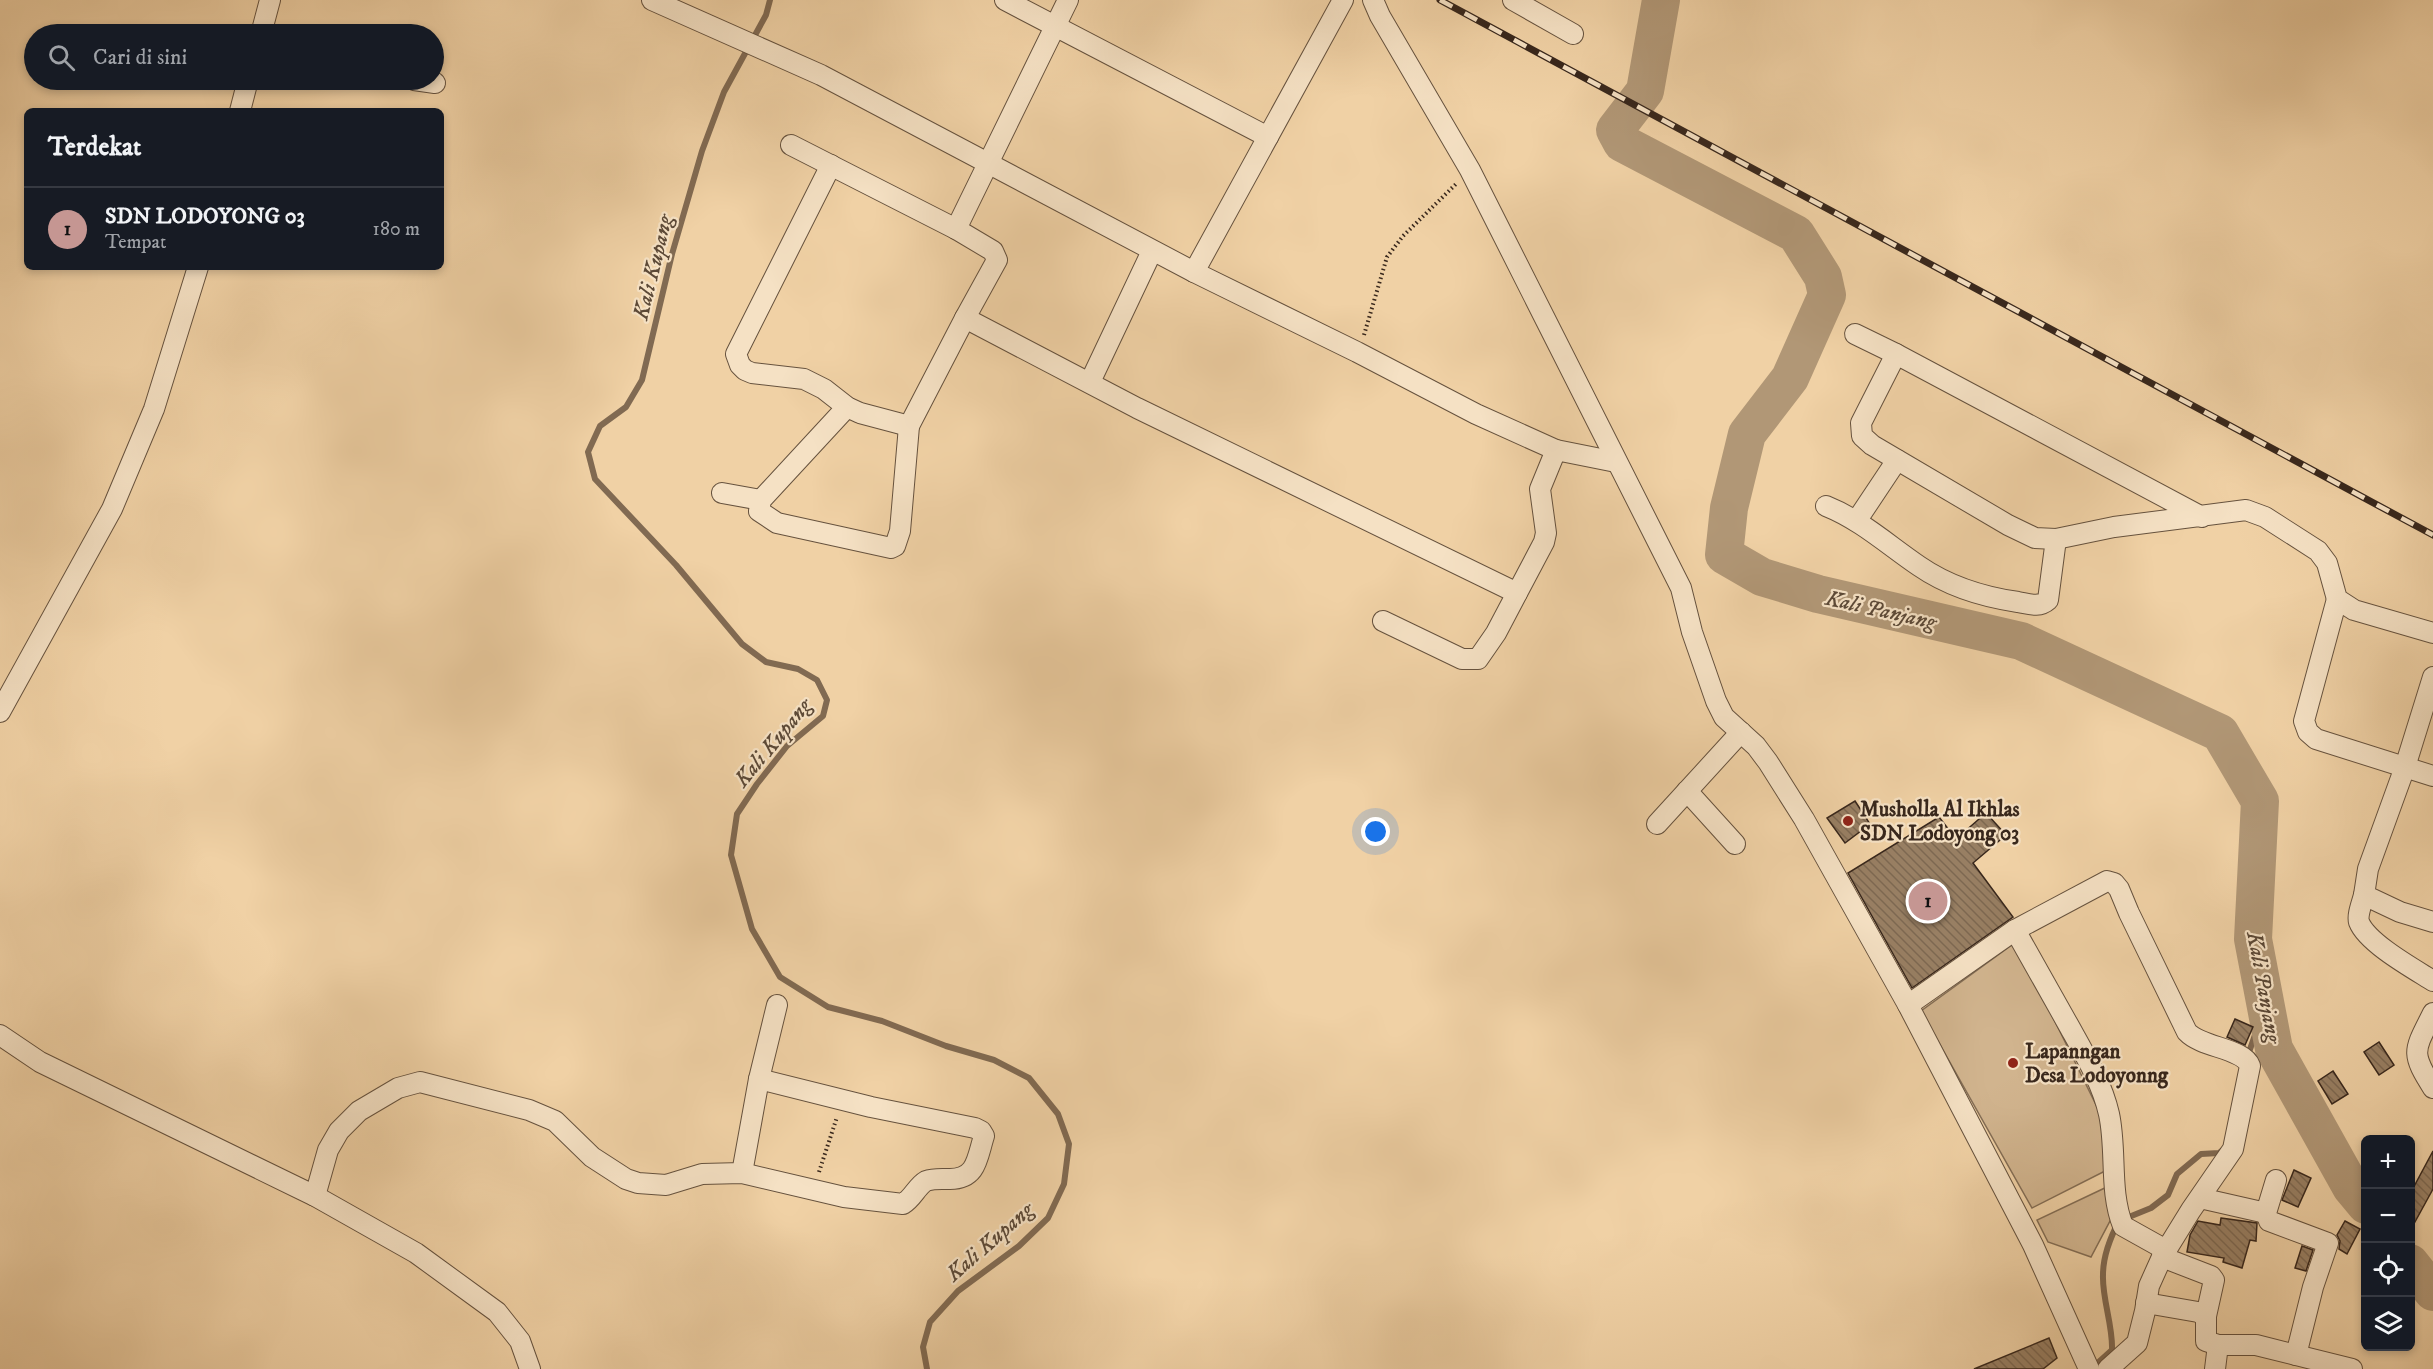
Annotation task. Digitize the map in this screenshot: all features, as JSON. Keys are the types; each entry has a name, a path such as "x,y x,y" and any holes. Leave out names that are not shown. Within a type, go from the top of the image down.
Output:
{"street":[{"path":"264,24 270,0"},
{"path":"652,0 821,75 1152,251 1357,352 1476,414 1556,450 1616,462"},
{"path":"1005,0 1269,137"},
{"path":"956,229 1068,0"},
{"path":"1194,272 1343,0"},
{"path":"1373,0 1380,16 1470,170 1681,588 1692,633 1724,717 1768,762 1804,819 1908,1005 2033,1245 2080,1363"},
{"path":"1513,0 1572,34"},
{"path":"241,108 246,90"},
{"path":"791,145 956,229 993,251 997,256 909,426 900,531 891,548 777,523 759,511 761,500 847,407"},
{"path":"831,165 736,354 745,370 752,373 804,379 860,413 909,426"},
{"path":"1090,382 1152,251"},
{"path":"0,712 112,509 154,409 197,270"},
{"path":"965,318 1137,408 1517,593"},
{"path":"1855,334 2202,517"},
{"path":"1896,354 1861,423 1862,435 1872,445 1897,460 2008,525 2035,538 2056,539 2114,527 2246,510 2265,516 2318,551 2327,563 2337,598 2304,721 2305,728 2316,739 2433,776"},
{"path":"1383,621 1462,659 1478,659 1496,633 1544,542 1546,533 1540,489 1556,450"},
{"path":"1857,520 1897,460"},
{"path":"722,493 761,500"},
{"path":"1826,506 1857,520 1921,567 1943,579 1990,598 2039,606 2048,600 2056,539"},
{"path":"2337,598 2354,610 2433,633"},
{"path":"2433,677 2406,767 2368,869 2358,920 2376,942 2433,981"},
{"path":"1657,824 1741,732"},
{"path":"1687,791 1735,844"},
{"path":"1908,1005 2015,930 2101,882 2107,881 2114,883 2120,889 2129,914 2187,1032 2194,1040 2239,1054 2248,1061 2250,1066 2234,1149 2164,1253 2149,1286 2137,1342 2108,1369"},
{"path":"2364,895 2400,912 2433,922"},
{"path":"2015,930 2082,1050 2102,1092 2109,1114 2116,1208 2123,1227 2164,1253 2211,1276 2214,1280 2206,1316 2206,1341 2218,1345 2256,1346 2287,1359 2352,1369"},
{"path":"742,1173 759,1079 777,1005"},
{"path":"2433,1013 2416,1053 2419,1066 2433,1088"},
{"path":"0,1035 40,1062 315,1196 416,1253 497,1312 520,1341 530,1369"},
{"path":"315,1196 328,1150 339,1131 359,1111 398,1088 420,1082 529,1110 555,1121 592,1157 626,1179 638,1183 666,1185 702,1174 742,1173 844,1197 903,1204 909,1201 923,1182 933,1179 961,1179 968,1176 974,1168 984,1137 981,1131 975,1128 871,1107 759,1079"},
{"path":"2276,1180 2266,1213 2269,1221 2328,1243 2287,1359"},
{"path":"2199,1198 2266,1213"},
{"path":"2146,1304 2198,1312 2206,1316"},
{"path":"2215,1369 2218,1345"}],"path":[{"path":"1357,352 1367,328 1387,257 1403,236 1470,170"},
{"path":"814,1190 842,1099"}],"shaded area":[{"name":"Lapanngan Desa Lodoyonng","path":"2016,942 2101,1115 2109,1169 2032,1208 1921,1011"},
{"path":"2109,1186 2111,1219 2091,1257 2048,1242 2037,1220"}],"building":[{"name":"Musholla Al Ikhlas SDN Lodoyong 03","path":"1855,801 1870,824 1845,843 1827,818"},
{"path":"1986,813 2006,835 1973,863 2013,917 1912,988 1848,873 1939,817 1956,839"},
{"path":"2235,1019 2253,1027 2245,1045 2227,1037"},
{"path":"2379,1042 2394,1065 2379,1075 2364,1052"},
{"path":"2333,1071 2348,1094 2332,1104 2318,1081"},
{"path":"2433,1151 2433,1189 2415,1222 2415,1185"},
{"path":"2294,1170 2311,1178 2298,1207 2282,1200"},
{"path":"2221,1218 2257,1223 2256,1241 2250,1240 2242,1268 2223,1262 2224,1258 2187,1252 2190,1235 2198,1221 2220,1225"},
{"path":"2345,1221 2360,1229 2347,1254 2339,1249 2340,1241 2337,1235"},
{"path":"2302,1246 2313,1250 2306,1271 2295,1268"},
{"path":"2049,1338 2057,1358 2043,1369 1974,1369"}],"waterway":[{"name":"Kali Kupang","path":"770,0 766,15 724,92 702,151 672,254 642,380 626,407 600,426 588,452 595,479 676,565 742,644 766,662 798,669 817,680 827,700 823,716 787,746 737,814 731,855 752,929 780,977 828,1007 882,1021 946,1046 994,1060 1029,1078 1058,1114 1069,1144 1064,1184 1048,1218 1019,1246 958,1291 930,1322 923,1347 927,1369"},
{"name":"Kali Panjang","path":"1661,0 1645,91 1615,130 1622,143 1796,234 1823,277 1827,295 1790,378 1747,434 1729,508 1724,555 1762,577 1818,594 2021,641 2220,733 2260,801 2253,939 2274,1049 2351,1187 2361,1199"},
{"path":"2247,1058 2256,1032 2269,1021"},
{"path":"2091,1369 2112,1350 2103,1268 2108,1247 2119,1221 2151,1208 2168,1195 2177,1174 2201,1154 2219,1153 2225,1148"},
{"name":"Kali Panjang","path":"2415,1269 2433,1292"}],"railway":[{"path":"1440,0 2433,535"}],"place":[{"name":"Musholla Al Ikhlas SDN Lodoyong 03","path":"1848,821"},
{"name":"SDN LODOYONG 03","path":"1928,901"},
{"name":"Lapanngan Desa Lodoyonng","path":"2013,1063"}]}
